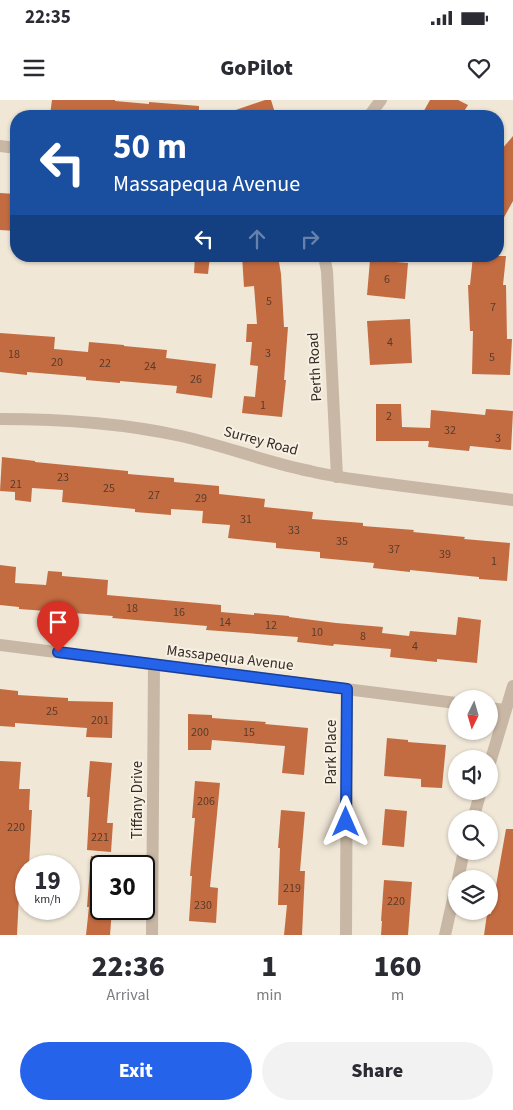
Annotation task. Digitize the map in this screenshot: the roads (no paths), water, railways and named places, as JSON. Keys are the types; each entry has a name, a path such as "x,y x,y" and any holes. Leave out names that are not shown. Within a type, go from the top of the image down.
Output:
{"street":[{"name":"Perth Road","path":"325,262 337,477"},
{"name":"Surrey Road","path":"0,418 112,424 182,437 307,471 337,477 513,500"},
{"name":"Massapequa Avenue","path":"0,645 448,702"},
{"name":"Tiffany Drive","path":"152,935 154,664"},
{"path":"494,750 513,686"},
{"name":"Park Place","path":"346,935 347,689"},
{"path":"498,709 505,710"},
{"path":"445,935 448,920"}]}
